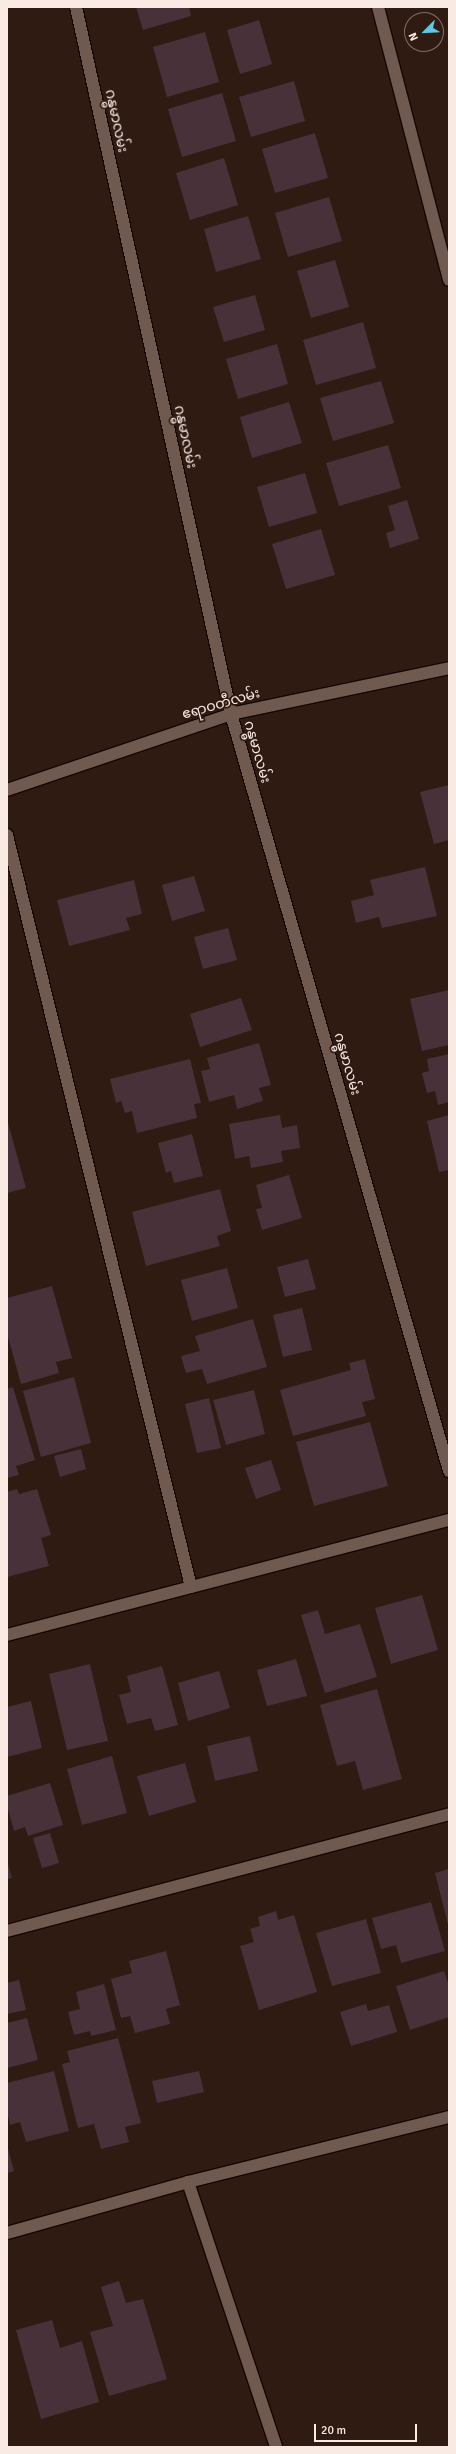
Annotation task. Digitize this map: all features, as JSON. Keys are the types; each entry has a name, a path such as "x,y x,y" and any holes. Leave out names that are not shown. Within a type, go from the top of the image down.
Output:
{"street":[{"name":"ဂန္ဓမာလမ်း","path":"76,7 231,714 449,1471"},
{"path":"378,7 449,280"},
{"name":"ဧရာဝတီလမ်း","path":"7,790 231,714 449,668"},
{"path":"7,835 191,1587"},
{"path":"7,1634 449,1520"},
{"path":"7,1931 449,1814"},
{"path":"7,2233 188,2182 449,2117"},
{"path":"188,2182 276,2447"}],"building":[{"path":"136,7 189,7 191,16 143,30"},
{"path":"259,20 272,64 240,74 227,30"},
{"path":"205,32 219,82 167,97 153,47"},
{"path":"294,81 305,121 251,137 239,97"},
{"path":"222,93 236,141 182,157 168,109"},
{"path":"315,133 328,178 275,193 262,149"},
{"path":"224,158 238,205 190,220 176,173"},
{"path":"329,197 342,241 288,257 275,213"},
{"path":"248,216 261,259 216,272 204,229"},
{"path":"335,260 349,307 311,318 297,271"},
{"path":"255,295 265,330 224,342 213,307"},
{"path":"363,322 376,368 316,385 303,340"},
{"path":"277,344 288,384 238,399 226,359"},
{"path":"381,381 394,423 333,441 320,398"},
{"path":"289,402 302,443 252,458 240,417"},
{"path":"388,445 401,488 339,506 326,463"},
{"path":"305,473 317,513 269,527 257,487"},
{"path":"407,500 419,539 390,548 386,533 395,530 388,506"},
{"path":"321,529 335,575 286,589 272,544"},
{"path":"449,785 449,840 434,844 420,792"},
{"path":"425,867 437,916 382,928 379,917 356,923 351,901 374,895 370,880"},
{"path":"194,876 205,911 172,921 162,885"},
{"path":"134,880 142,914 126,918 130,930 69,946 57,900"},
{"path":"228,928 237,960 203,969 194,937"},
{"path":"449,990 449,1045 422,1051 410,999"},
{"path":"241,998 252,1030 200,1047 190,1014"},
{"path":"259,1043 271,1085 259,1088 263,1101 237,1109 234,1095 209,1102 201,1071 210,1069 207,1058"},
{"path":"449,1054 449,1102 438,1105 435,1091 427,1093 422,1073 429,1071 427,1059"},
{"path":"190,1059 201,1103 194,1104 197,1118 137,1133 132,1111 125,1113 121,1101 116,1103 110,1079"},
{"path":"280,1115 282,1128 297,1125 300,1148 281,1151 283,1162 251,1168 249,1156 235,1159 229,1124"},
{"path":"449,1115 449,1170 439,1172 427,1121"},
{"path":"7,1119 26,1188 7,1193"},
{"path":"192,1134 203,1176 174,1183 171,1171 166,1173 158,1143"},
{"path":"289,1175 302,1218 262,1230 256,1209 262,1208 256,1185"},
{"path":"220,1189 231,1231 217,1236 220,1246 146,1266 132,1212"},
{"path":"308,1259 316,1289 285,1297 277,1267"},
{"path":"227,1268 238,1308 192,1321 181,1280"},
{"path":"52,1286 72,1358 56,1362 59,1373 21,1384 7,1333 7,1298"},
{"path":"302,1308 312,1350 283,1357 273,1315"},
{"path":"253,1319 267,1367 207,1384 202,1369 186,1373 181,1356 200,1351 195,1336"},
{"path":"365,1359 375,1399 362,1402 366,1416 293,1436 280,1390 351,1370 349,1363"},
{"path":"74,1377 91,1443 41,1457 23,1391"},
{"path":"13,1387 35,1460 16,1466 19,1475 7,1478 7,1389"},
{"path":"254,1390 265,1434 226,1445 213,1400"},
{"path":"209,1398 221,1448 197,1453 185,1404"},
{"path":"370,1422 388,1486 314,1506 296,1442"},
{"path":"81,1449 86,1469 60,1477 54,1456"},
{"path":"271,1460 281,1490 256,1499 245,1468"},
{"path":"17,1489 19,1494 37,1489 51,1535 41,1538 49,1566 7,1577 7,1492"},
{"path":"422,1595 438,1650 391,1664 375,1608"},
{"path":"318,1610 325,1634 360,1624 377,1677 325,1693 301,1615"},
{"path":"296,1659 307,1696 267,1706 257,1670"},
{"path":"90,1664 108,1741 67,1750 49,1674"},
{"path":"162,1666 178,1725 155,1731 151,1718 127,1724 119,1695 131,1692 127,1676"},
{"path":"219,1671 230,1708 188,1721 178,1683"},
{"path":"377,1689 402,1779 363,1790 355,1761 337,1766 320,1705"},
{"path":"31,1701 42,1748 7,1757 7,1707"},
{"path":"250,1736 258,1771 215,1781 207,1746"},
{"path":"112,1756 127,1813 82,1825 67,1769"},
{"path":"185,1763 196,1802 149,1816 137,1776"},
{"path":"50,1783 63,1825 28,1836 25,1827 14,1831 7,1805 7,1796"},
{"path":"50,1833 59,1863 42,1868 33,1838"},
{"path":"7,1861 12,1878 7,1879"},
{"path":"449,1869 449,1925 448,1925 435,1873"},
{"path":"431,1902 445,1951 401,1963 396,1945 381,1949 372,1918"},
{"path":"276,1911 278,1920 294,1915 317,1992 259,2010 240,1946 254,1942 250,1929 260,1926 258,1917"},
{"path":"366,1919 381,1973 332,1986 316,1933"},
{"path":"166,1951 180,2005 166,2009 170,2024 135,2033 130,2016 121,2018 111,1979 132,1973 129,1961"},
{"path":"444,1971 449,1986 449,2017 410,2030 396,1986"},
{"path":"19,1980 26,2010 7,2014 7,1983"},
{"path":"104,1984 116,2030 91,2036 90,2031 74,2035 68,2012 80,2009 76,1992"},
{"path":"366,2004 368,2011 389,2005 397,2032 351,2046 340,2012"},
{"path":"27,2018 38,2060 7,2068 7,2023"},
{"path":"118,2038 141,2123 125,2127 129,2142 101,2149 94,2124 78,2128 62,2064 70,2062 67,2051"},
{"path":"54,2071 69,2131 26,2142 20,2122 10,2125 7,2111 7,2083"},
{"path":"199,2071 204,2092 157,2103 152,2081"},
{"path":"7,2145 14,2171 7,2173"},
{"path":"119,2281 126,2303 143,2299 167,2379 109,2396 90,2332 113,2326 101,2287"},
{"path":"52,2320 60,2348 82,2341 99,2402 41,2419 16,2330"}]}
